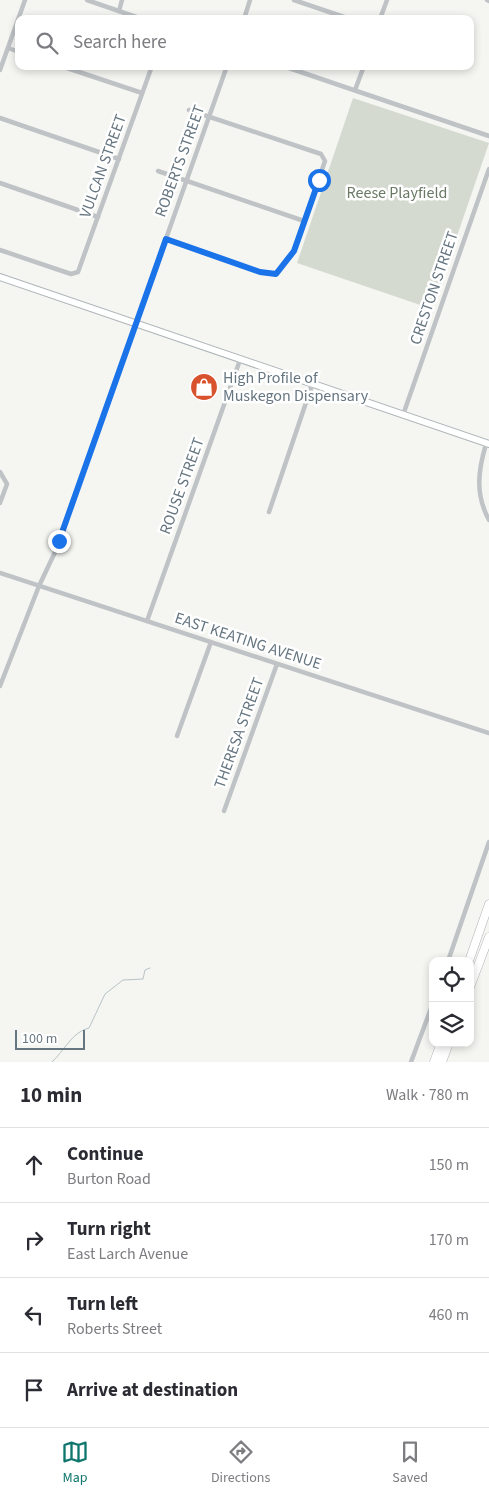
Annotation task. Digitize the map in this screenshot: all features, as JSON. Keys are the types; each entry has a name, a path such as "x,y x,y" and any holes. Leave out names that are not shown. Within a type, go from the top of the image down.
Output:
{"highway":[{"path":"470,957 489,904"},
{"path":"474,976 489,937"},
{"path":"434,1062 440,1047"},
{"path":"442,1062 448,1047"}],"main road":[{"path":"0,277 488,444"}],"street":[{"path":"19,15 24,0"},
{"path":"87,0 130,15"},
{"path":"119,11 122,0"},
{"path":"245,15 250,0"},
{"path":"294,0 338,15"},
{"path":"381,15 387,0"},
{"path":"0,70 15,27"},
{"path":"8,48 15,51"},
{"path":"74,70 142,93"},
{"name":"VULCAN STREET","path":"0,250 70,274 76,274 151,70"},
{"name":"ROBERTS STREET","path":"0,686 39,586 58,545 226,70"},
{"path":"295,70 489,136"},
{"path":"355,90 362,70"},
{"path":"166,239 271,275 278,273 294,251 325,158 321,154 189,110"},
{"path":"0,118 119,159"},
{"name":"CRESTON STREET","path":"403,415 489,169"},
{"path":"158,171 304,221"},
{"path":"0,183 98,217"},
{"name":"ROUSE STREET","path":"147,621 240,360"},
{"path":"269,512 312,385"},
{"path":"488,444 478,475 480,497 489,520"},
{"path":"0,472 7,484 0,503"},
{"name":"EAST KEATING AVENUE","path":"0,572 489,733"},
{"path":"177,736 211,642"},
{"name":"THERESA STREET","path":"224,811 277,664"},
{"path":"449,957 489,842"},
{"path":"411,1062 429,1013"}],"green space":[{"name":"Reese Playfield","path":"353,98 489,143 432,309 297,263"}],"waterway":[{"path":"52,1062 73,1037 89,1028 105,994 123,980 143,979 145,970 150,968"}],"place":[{"name":"High Profile of Muskegon Dispensary","path":"204,387"}],"route":[{"path":"59,541 166,239 260,272 271,275 276,274 294,251 319,180"}]}
